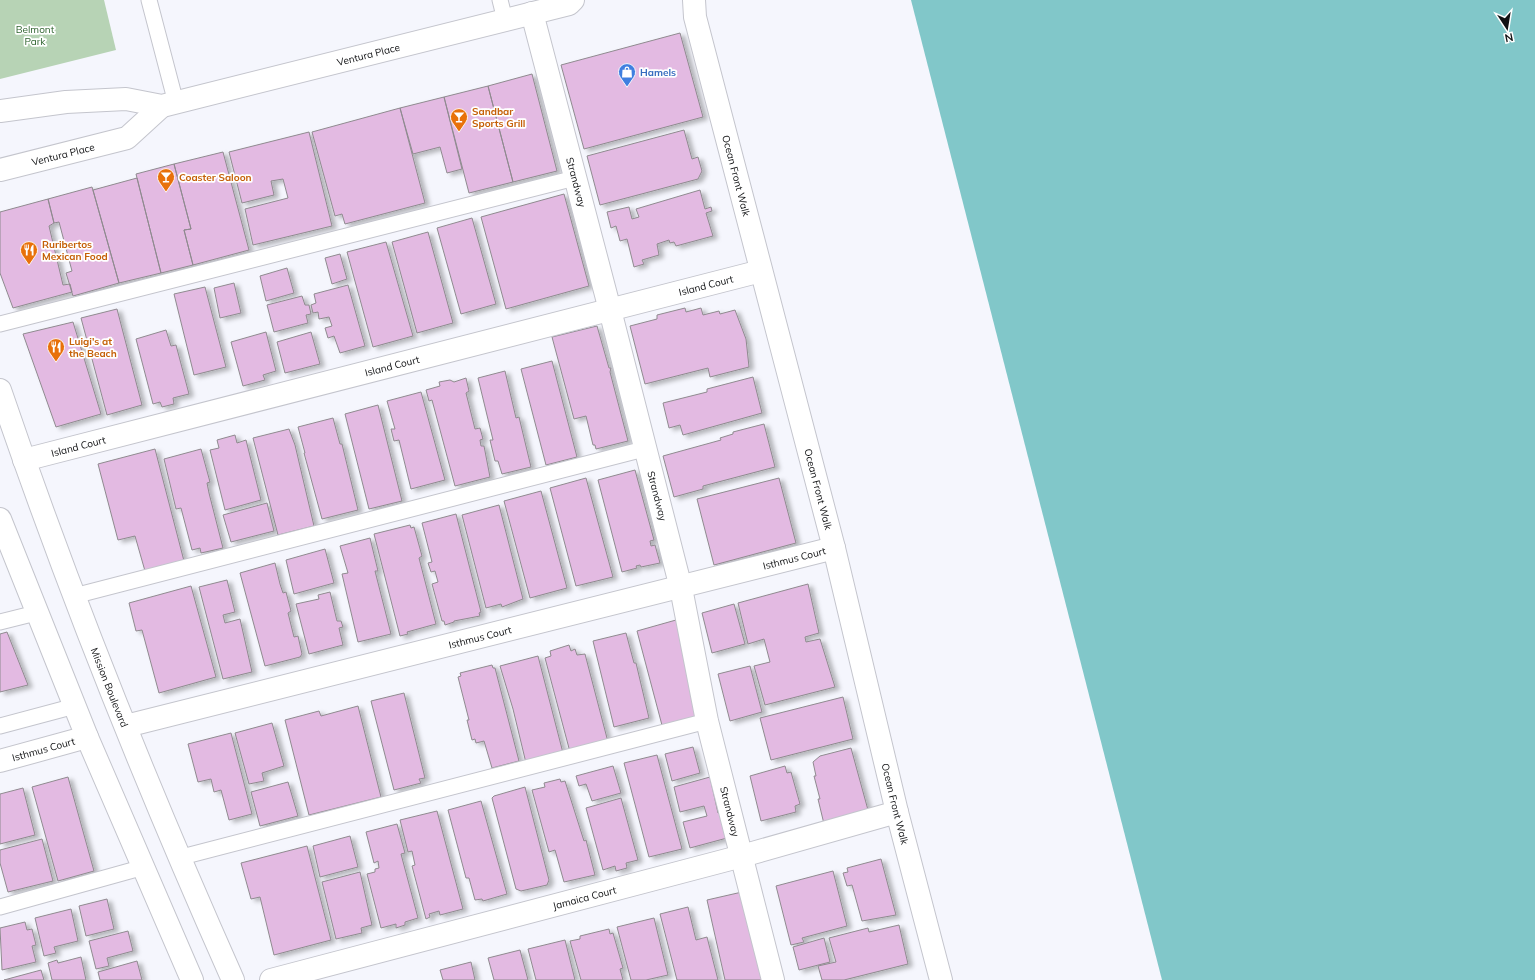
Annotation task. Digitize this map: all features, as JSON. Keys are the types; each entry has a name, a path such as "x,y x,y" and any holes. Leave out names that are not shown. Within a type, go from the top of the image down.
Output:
{"street":[{"name":"Ocean Front Walk","path":"694,0 695,16 760,271 834,548 897,812 941,980"},
{"name":"Ventura Place","path":"0,111 66,102 126,99 169,104 503,10 532,13 570,2"},
{"name":"Strandway","path":"532,13 681,588 707,722 774,980"},
{"name":"Ventura Place","path":"0,170 127,138 169,104"},
{"name":"Island Court","path":"24,460 760,271"},
{"name":"Mission Boulevard","path":"0,390 74,596 178,858 233,980"},
{"path":"0,519 36,613 87,737 192,980"},
{"name":"Isthmus Court","path":"126,726 681,588 834,548"},
{"name":"Isthmus Court","path":"0,760 87,737"},
{"name":"Jamaica Court","path":"271,980 742,856 897,812"}],"lane":[{"path":"149,0 169,104"},
{"path":"0,324 575,178"},
{"path":"74,596 644,449"},
{"path":"0,622 36,613"},
{"path":"0,726 75,706"},
{"path":"178,858 707,722"},
{"path":"0,907 144,867"}],"green space":[{"name":"Belmont Park","path":"0,0 104,0 116,50 0,79"}],"water":[{"path":"911,0 1535,0 1535,980 1162,980"}],"building":[{"path":"680,33 703,117 584,149 561,65"},
{"path":"532,74 557,171 513,182 488,86"},
{"path":"488,86 513,182 469,193 444,97"},
{"path":"444,97 462,169 447,173 440,147 413,154 400,108"},
{"path":"400,108 425,203 345,224 342,214 335,216 312,132"},
{"path":"684,130 692,159 698,157 702,171 698,179 600,205 587,156"},
{"path":"309,132 332,226 253,245 245,209 288,198 283,179 271,181 274,195 242,203 229,152"},
{"path":"223,152 249,250 193,265 184,230 191,229 174,164"},
{"path":"174,164 191,229 184,230 193,265 161,273 136,174"},
{"path":"137,178 161,273 119,283 93,190"},
{"path":"92,187 119,283 73,296 66,273 72,271 59,222 54,223 48,199"},
{"path":"700,190 705,209 711,207 712,211 706,213 713,236 676,246 674,242 670,243 669,240 657,244 659,255 642,260 644,264 634,267 627,239 620,241 616,226 611,228 607,212 629,207 632,219 639,217 636,209"},
{"path":"564,194 589,286 506,309 481,217"},
{"path":"48,199 54,223 49,226 63,285 70,284 72,292 13,308 0,273 0,212"},
{"path":"472,218 496,304 461,314 437,228"},
{"path":"428,232 453,323 417,333 392,242"},
{"path":"386,242 413,336 373,347 347,252"},
{"path":"340,254 347,279 332,284 325,258"},
{"path":"287,268 294,293 266,301 260,276"},
{"path":"234,283 241,313 220,318 214,288"},
{"path":"348,285 365,346 340,353 334,336 328,338 325,328 332,326 329,317 319,319 318,312 313,313 311,305 316,303 314,294"},
{"path":"205,287 226,367 194,375 174,294"},
{"path":"302,296 305,305 309,305 311,314 306,315 308,323 274,332 267,305"},
{"path":"685,308 686,312 701,308 703,315 719,311 720,314 735,310 746,339 749,367 710,377 708,368 645,384 630,326 657,319 657,315"},
{"path":"117,309 142,405 107,415 81,318"},
{"path":"73,322 101,414 56,427 23,334"},
{"path":"597,326 609,368 611,368 610,372 628,441 596,449 595,445 593,445 586,416 574,419 552,337"},
{"path":"166,330 171,346 176,345 189,394 173,398 174,404 162,407 160,402 153,404 136,339"},
{"path":"266,332 276,371 263,375 265,380 243,386 231,342"},
{"path":"311,332 320,364 285,373 277,342"},
{"path":"552,361 577,457 546,465 521,369"},
{"path":"505,371 516,418 519,417 531,467 502,474 498,461 495,461 490,440 493,440 478,378"},
{"path":"753,377 762,413 683,435 680,425 669,428 663,403 707,392 707,389"},
{"path":"466,378 469,391 466,393 475,429 480,428 483,439 480,440 481,446 484,446 490,477 455,486 432,400 429,401 426,390 440,386 439,382 450,380 454,382"},
{"path":"421,392 445,480 411,489 399,440 394,441 391,429 395,429 387,401"},
{"path":"378,405 402,501 369,509 345,414"},
{"path":"333,418 340,444 342,444 358,510 322,519 298,427"},
{"path":"764,424 775,467 703,486 703,489 674,497 663,456 721,440 720,438 733,434 733,432"},
{"path":"289,429 295,445 314,526 278,535 253,438"},
{"path":"235,435 237,443 246,440 261,500 225,510 210,450 219,448 217,440"},
{"path":"155,449 184,561 145,571 135,536 118,540 98,464"},
{"path":"201,449 210,482 207,483 209,493 223,548 201,553 200,548 192,550 181,508 176,509 164,459"},
{"path":"635,470 654,540 650,541 651,546 655,545 660,563 641,567 640,565 636,566 637,568 622,572 598,480"},
{"path":"586,478 613,577 576,586 550,488"},
{"path":"779,478 796,543 714,565 697,499"},
{"path":"541,491 567,588 530,598 504,501"},
{"path":"267,503 274,531 231,542 223,515"},
{"path":"499,505 523,599 502,607 501,604 486,608 462,515"},
{"path":"456,514 481,612 479,613 480,616 454,621 445,625 444,621 442,621 432,584 438,582 435,571 431,572 428,563 432,562 422,523"},
{"path":"410,525 411,528 414,527 422,556 419,558 436,624 407,632 408,634 400,636 374,534"},
{"path":"370,538 378,571 375,571 391,634 358,642 342,574 348,573 340,546"},
{"path":"325,549 334,583 294,594 286,560"},
{"path":"275,563 283,593 286,592 291,611 288,613 294,637 298,636 302,654 300,657 265,666 240,573"},
{"path":"227,580 235,612 223,615 225,623 240,619 252,672 223,679 199,587"},
{"path":"808,584 819,633 805,637 806,642 820,639 835,687 765,705 754,666 770,662 764,639 748,644 738,603"},
{"path":"191,586 216,677 159,693 142,630 136,631 129,603"},
{"path":"330,592 337,621 341,621 343,627 339,628 343,645 309,654 296,604 319,599 318,595"},
{"path":"734,604 745,644 712,653 702,613"},
{"path":"676,620 702,718 663,729 637,631"},
{"path":"7,632 28,685 0,692 0,634"},
{"path":"626,633 634,663 636,663 649,718 614,727 593,641"},
{"path":"569,645 571,651 575,649 577,655 585,654 608,742 570,752 545,658 551,656 550,651"},
{"path":"538,656 563,753 526,763 513,709 500,666"},
{"path":"492,665 493,668 495,668 519,761 492,768 484,741 476,743 475,739 472,740 467,720 469,720 458,677 461,676 460,673"},
{"path":"750,666 762,712 730,721 718,674"},
{"path":"404,693 425,778 419,779 421,783 394,790 371,701"},
{"path":"843,697 853,739 771,760 760,718"},
{"path":"358,706 381,797 309,815 285,720 319,711 321,716"},
{"path":"272,723 284,766 262,773 264,781 249,784 235,733"},
{"path":"231,733 252,814 229,820 221,790 214,792 211,779 198,782 188,744"},
{"path":"693,747 700,773 672,781 665,754"},
{"path":"851,748 868,810 824,824 818,799 820,799 814,776 816,776 813,762 820,756"},
{"path":"657,755 682,849 649,857 624,763"},
{"path":"613,766 621,793 592,801 586,784 579,786 576,776"},
{"path":"785,766 787,773 791,772 800,804 795,806 796,812 761,821 750,776"},
{"path":"68,777 94,871 58,881 32,787"},
{"path":"710,777 718,813 720,813 727,838 690,848 683,822 707,816 704,806 680,812 674,787"},
{"path":"560,779 561,782 565,781 584,841 586,840 595,875 564,882 555,850 549,852 532,790 545,787 544,783"},
{"path":"288,782 298,816 260,826 251,792"},
{"path":"525,787 549,880 547,885 521,891 516,889 492,798 494,796"},
{"path":"23,788 35,835 0,844 0,794"},
{"path":"621,798 638,860 626,863 627,868 616,871 615,866 603,870 586,808"},
{"path":"481,801 507,894 483,901 482,899 475,900 469,878 466,878 448,810"},
{"path":"437,811 463,909 440,915 439,911 429,914 430,917 426,919 412,866 415,865 412,851 408,852 400,820"},
{"path":"397,824 405,853 401,854 418,918 405,922 405,925 396,928 396,924 381,928 367,874 375,872 375,869 379,868 378,861 374,863 366,832"},
{"path":"350,836 358,867 320,877 313,846"},
{"path":"42,839 53,881 8,892 0,863 0,850"},
{"path":"307,846 331,940 274,955 260,897 251,899 241,863"},
{"path":"881,859 896,915 862,921 852,885 847,886 843,873 848,872 847,868"},
{"path":"833,871 847,926 802,938 804,942 791,945 776,886"},
{"path":"360,872 372,925 361,928 362,933 336,939 322,882"},
{"path":"742,892 769,980 725,980 707,900"},
{"path":"107,899 114,929 86,936 79,906"},
{"path":"688,907 696,940 707,937 718,980 677,980 660,914"},
{"path":"71,909 78,941 54,947 56,953 44,956 35,918"},
{"path":"654,918 668,975 646,980 631,980 617,927"},
{"path":"25,922 27,930 32,929 36,945 32,946 36,962 2,970 0,928"},
{"path":"899,925 908,964 844,980 822,980 818,966 836,962 829,938 868,928 869,932"},
{"path":"609,929 610,934 613,933 623,968 620,969 623,980 581,980 570,941 580,939 580,936"},
{"path":"128,931 133,951 107,958 109,966 96,969 89,941"},
{"path":"824,938 830,962 799,970 793,947"},
{"path":"565,940 575,980 536,980 528,949"},
{"path":"520,950 528,980 494,980 488,958"},
{"path":"81,957 86,980 52,980 48,963 57,960 58,963"},
{"path":"137,961 142,980 100,980 98,972"},
{"path":"471,962 475,980 443,980 440,970"},
{"path":"41,970 44,980 4,980"}],"place":[{"name":"Hamels","path":"627,87"},
{"name":"Sandbar Sports Grill","path":"459,132"},
{"name":"Coaster Saloon","path":"166,192"},
{"name":"Ruribertos Mexican Food","path":"29,265"},
{"name":"Luigi's at the Beach","path":"56,362"}]}
